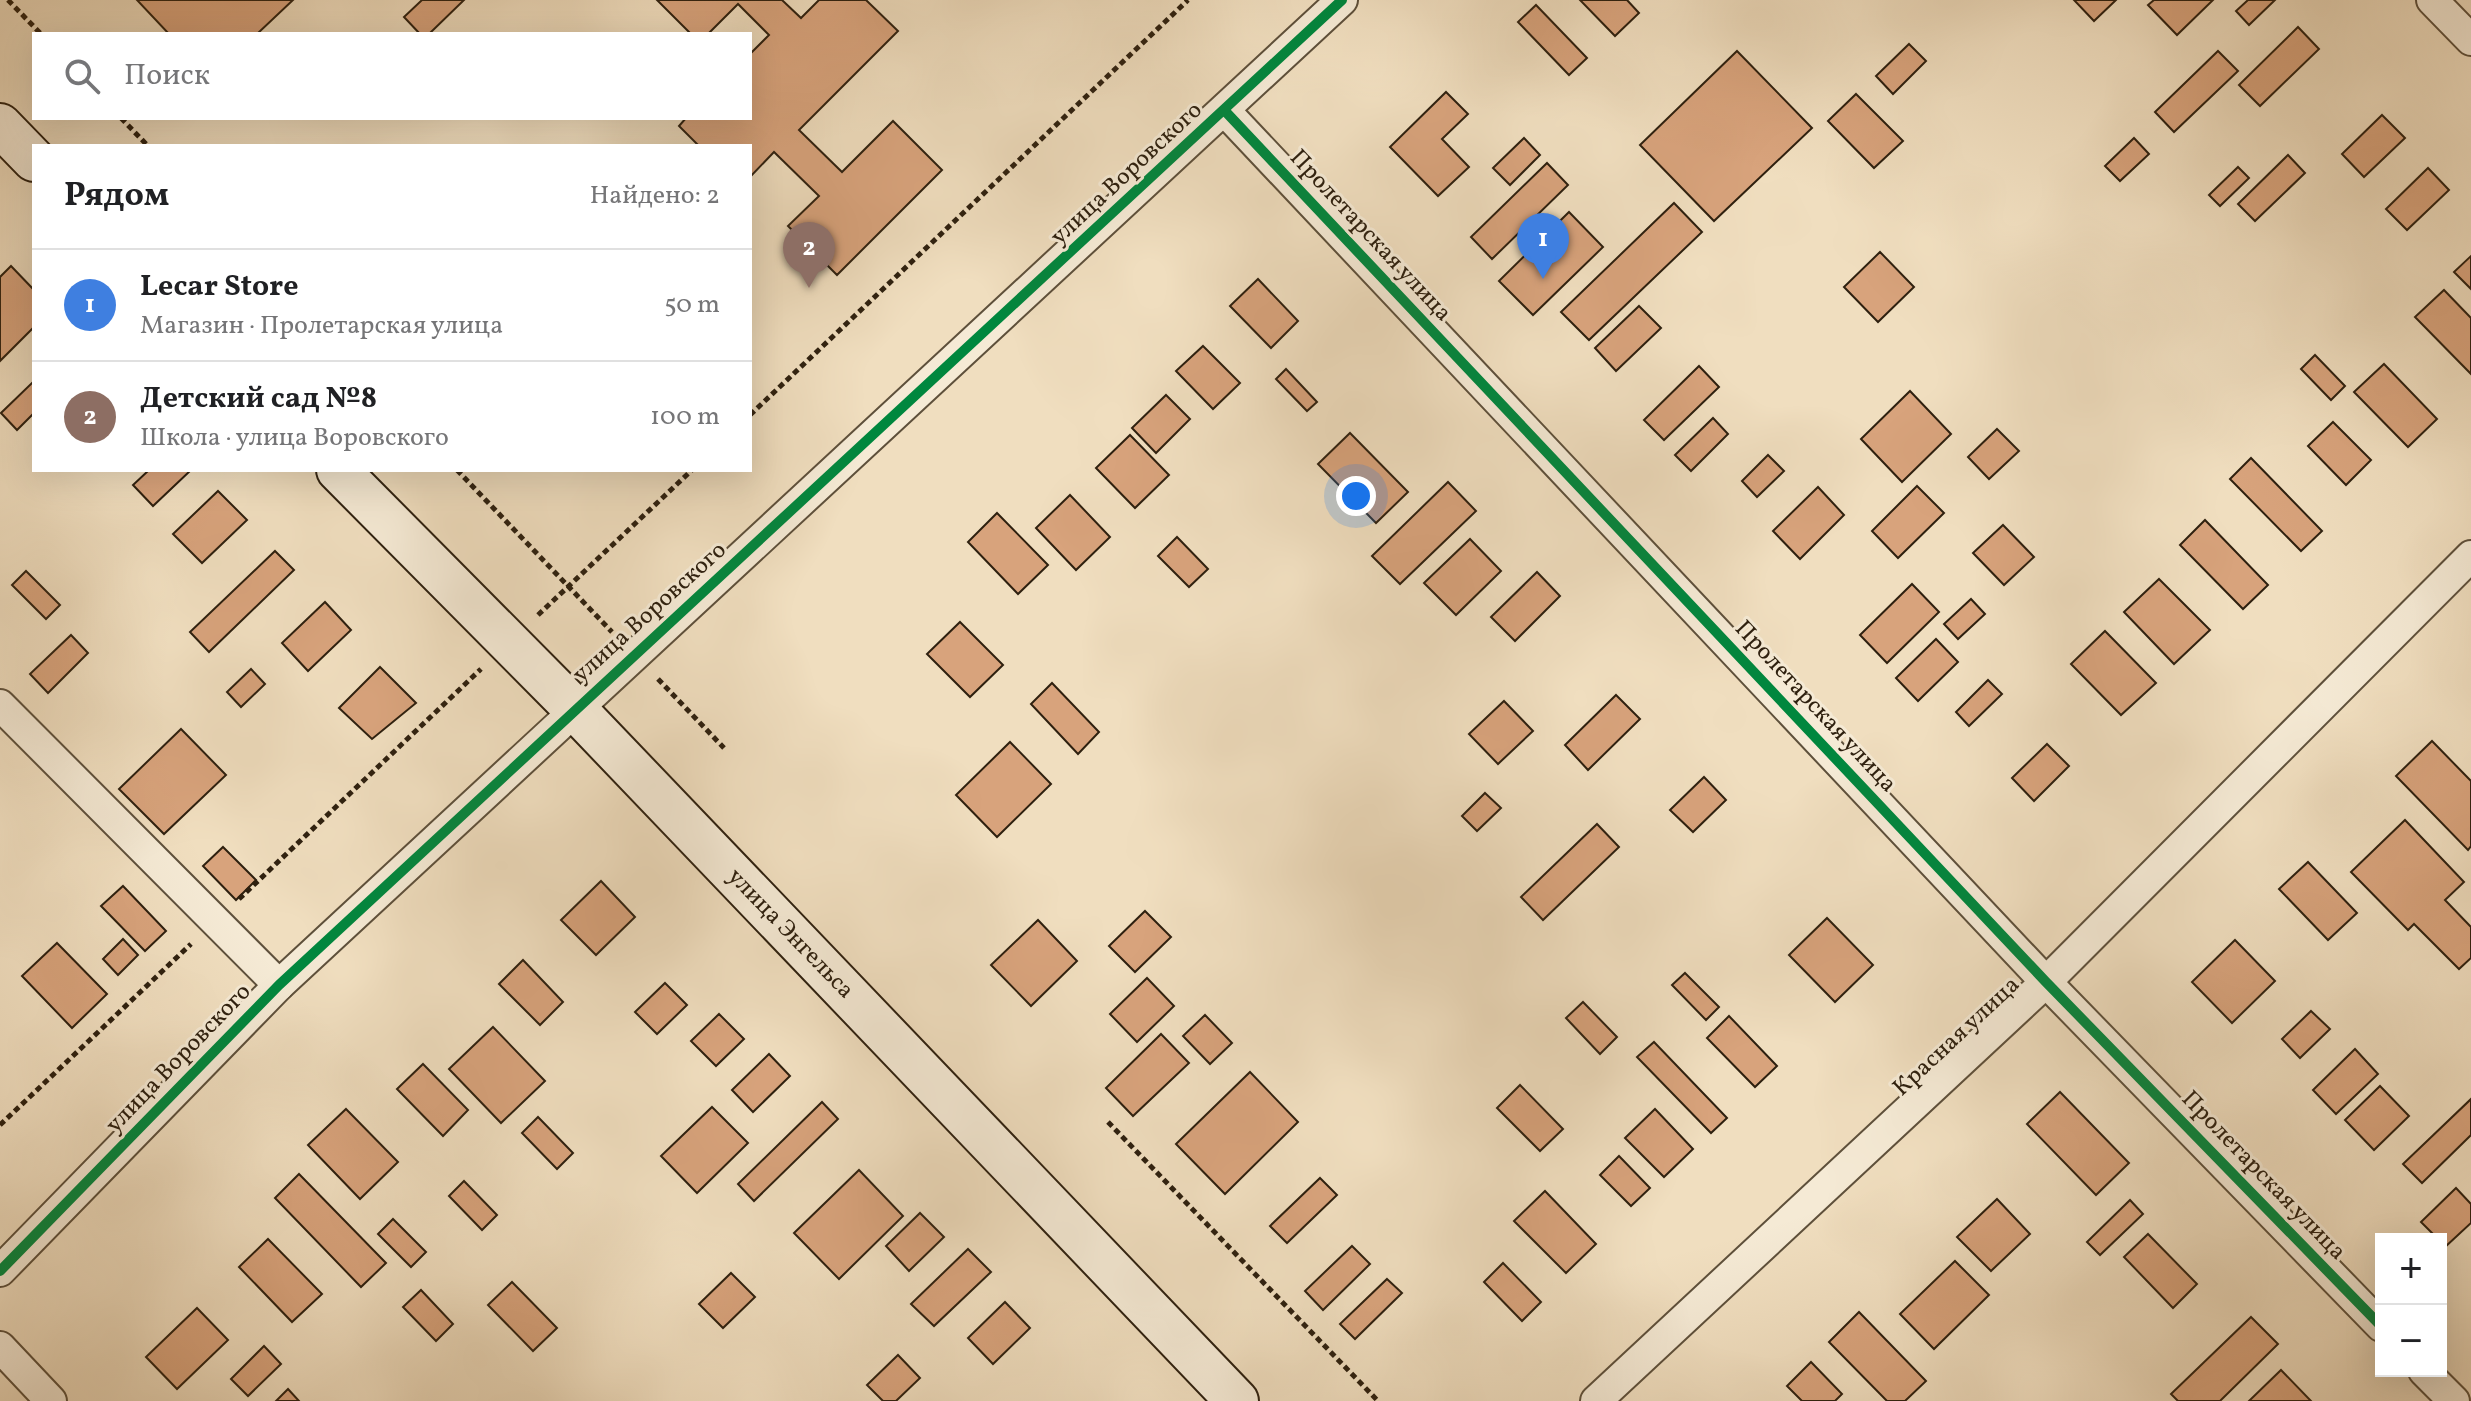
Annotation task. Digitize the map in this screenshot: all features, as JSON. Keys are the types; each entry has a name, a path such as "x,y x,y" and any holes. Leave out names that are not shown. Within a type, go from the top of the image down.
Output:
{"street":[{"name":"улица Воровского","path":"0,1271 279,985 1342,0"},
{"path":"2432,0 2471,40"},
{"name":"Пролетарская улица","path":"1225,111 2046,982 2375,1320"},
{"path":"0,125 32,158"},
{"name":"улица Энгельса","path":"340,472 575,709 1237,1401"},
{"name":"Красная улица","path":"1596,1401 2046,982 2471,556"},
{"path":"0,705 279,985"},
{"path":"0,1347 51,1401"},
{"path":"2430,1377 2454,1401"}],"path":[{"path":"8,0 39,32"},
{"path":"752,413 1188,0"},
{"path":"123,120 146,144"},
{"path":"459,472 724,748"},
{"path":"0,1125 690,472"},
{"path":"1108,1122 1378,1401"}],"building":[{"path":"137,0 293,0 259,32 167,32"},
{"path":"422,0 464,0 431,32 418,32 404,17"},
{"path":"657,0 782,0 801,18 819,0 866,0 898,31 799,130 842,172 893,121 942,170 837,275 788,226 819,196 774,152 752,175 752,144 697,144 679,126 684,120 752,120 752,52 769,35 738,4 710,32 689,32"},
{"path":"1580,0 1627,0 1639,13 1615,36"},
{"path":"2074,0 2116,0 2094,21"},
{"path":"2154,0 2213,0 2177,35 2148,5"},
{"path":"2248,0 2275,0 2249,25 2236,11"},
{"path":"1536,5 1587,58 1569,75 1518,22"},
{"path":"2298,27 2319,49 2260,106 2239,85"},
{"path":"1909,44 1926,61 1893,94 1876,76"},
{"path":"1737,51 1812,128 1714,221 1640,145"},
{"path":"2218,51 2238,71 2174,132 2155,112"},
{"path":"1446,92 1468,114 1442,139 1469,167 1438,196 1390,147"},
{"path":"1856,94 1903,141 1874,168 1828,121"},
{"path":"2382,115 2405,138 2364,177 2342,154"},
{"path":"1524,138 1540,155 1510,185 1493,168"},
{"path":"2134,138 2149,154 2120,181 2105,166"},
{"path":"2288,155 2305,173 2255,221 2238,204"},
{"path":"1547,163 1568,185 1492,259 1471,237"},
{"path":"2238,167 2249,178 2220,206 2209,195"},
{"path":"2428,168 2449,190 2407,230 2386,209"},
{"path":"1674,203 1702,232 1589,340 1561,312"},
{"path":"1569,212 1603,247 1533,315 1499,281"},
{"path":"1880,252 1914,287 1878,322 1844,287"},
{"path":"2471,256 2471,289 2454,272"},
{"path":"11,266 32,288 32,329 0,361 0,277"},
{"path":"1258,279 1298,321 1271,348 1230,306"},
{"path":"2444,290 2471,318 2471,374 2415,317"},
{"path":"1639,306 1661,328 1616,371 1595,348"},
{"path":"1203,346 1240,383 1213,409 1176,371"},
{"path":"2315,355 2345,386 2331,400 2301,369"},
{"path":"2384,364 2437,419 2408,447 2354,392"},
{"path":"1699,366 1719,387 1664,440 1644,420"},
{"path":"1286,369 1317,402 1307,411 1276,379"},
{"path":"32,383 32,415 17,430 1,413"},
{"path":"1910,391 1951,434 1902,482 1861,439"},
{"path":"1166,395 1190,419 1156,453 1132,428"},
{"path":"1713,418 1728,434 1691,471 1675,455"},
{"path":"2333,422 2371,460 2346,485 2308,446"},
{"path":"1997,429 2019,451 1989,479 1968,457"},
{"path":"1350,433 1408,492 1376,523 1318,464"},
{"path":"1130,435 1169,475 1135,508 1096,468"},
{"path":"1768,455 1784,471 1757,497 1742,481"},
{"path":"2251,458 2322,531 2301,551 2230,479"},
{"path":"147,472 189,472 153,506 133,485"},
{"path":"1448,482 1476,511 1400,584 1372,556"},
{"path":"1917,486 1944,513 1898,558 1872,531"},
{"path":"1818,487 1844,515 1800,559 1773,531"},
{"path":"218,491 247,520 202,563 173,534"},
{"path":"1070,495 1110,537 1076,570 1036,528"},
{"path":"997,513 1048,565 1018,594 968,542"},
{"path":"2205,520 2268,585 2243,609 2180,545"},
{"path":"2003,525 2034,557 2004,585 1973,553"},
{"path":"1177,537 1208,569 1189,587 1158,556"},
{"path":"1470,539 1501,571 1456,615 1424,583"},
{"path":"275,551 294,570 209,652 190,632"},
{"path":"26,571 60,605 46,619 12,585"},
{"path":"1537,572 1560,596 1515,641 1491,617"},
{"path":"2159,579 2210,630 2174,664 2124,612"},
{"path":"1912,584 1939,612 1887,663 1860,635"},
{"path":"1971,599 1985,614 1958,639 1944,624"},
{"path":"325,602 351,630 308,671 282,643"},
{"path":"960,622 1003,665 970,697 927,654"},
{"path":"2105,631 2156,683 2121,715 2071,664"},
{"path":"71,635 88,653 48,693 30,674"},
{"path":"1936,639 1958,662 1918,701 1896,678"},
{"path":"380,667 416,703 372,739 339,708"},
{"path":"251,669 265,684 241,707 227,692"},
{"path":"1988,680 2002,694 1969,726 1956,712"},
{"path":"1052,683 1099,732 1078,754 1031,704"},
{"path":"1616,695 1640,719 1588,770 1565,745"},
{"path":"1504,701 1533,731 1498,764 1469,734"},
{"path":"181,729 226,775 164,834 119,789"},
{"path":"2432,741 2471,781 2471,846 2468,850 2396,776"},
{"path":"1010,742 1051,784 997,837 956,795"},
{"path":"2047,744 2069,766 2034,801 2012,778"},
{"path":"1704,777 1726,800 1693,832 1670,810"},
{"path":"1485,793 1501,808 1477,831 1462,816"},
{"path":"2405,820 2464,882 2445,900 2471,927 2471,958 2459,969 2414,924 2408,930 2351,872"},
{"path":"1597,824 1619,847 1543,920 1521,897"},
{"path":"223,847 256,880 236,900 203,866"},
{"path":"2308,862 2357,913 2328,940 2279,889"},
{"path":"601,881 635,917 596,955 561,920"},
{"path":"123,886 166,931 145,951 101,906"},
{"path":"1145,911 1171,937 1135,972 1109,946"},
{"path":"1827,918 1873,965 1835,1002 1789,955"},
{"path":"1038,920 1077,961 1031,1006 991,965"},
{"path":"123,939 138,955 118,975 103,959"},
{"path":"2235,940 2275,981 2232,1023 2192,982"},
{"path":"57,943 107,994 72,1028 22,976"},
{"path":"523,960 563,1002 540,1025 499,984"},
{"path":"1685,973 1719,1007 1706,1020 1672,985"},
{"path":"1147,978 1174,1006 1137,1042 1110,1014"},
{"path":"665,983 687,1005 657,1034 635,1012"},
{"path":"1583,1002 1617,1037 1600,1054 1566,1018"},
{"path":"2311,1011 2330,1029 2300,1058 2282,1039"},
{"path":"719,1014 744,1039 716,1066 691,1041"},
{"path":"1205,1015 1232,1043 1210,1064 1183,1036"},
{"path":"1729,1016 1777,1066 1755,1087 1707,1038"},
{"path":"493,1027 545,1081 501,1123 449,1069"},
{"path":"1161,1034 1189,1063 1133,1116 1106,1088"},
{"path":"1654,1042 1727,1118 1711,1133 1637,1057"},
{"path":"2355,1049 2378,1074 2336,1114 2313,1090"},
{"path":"769,1054 790,1076 753,1112 732,1090"},
{"path":"423,1064 468,1110 443,1136 397,1089"},
{"path":"1250,1072 1298,1122 1225,1194 1176,1144"},
{"path":"1520,1085 1563,1129 1540,1151 1497,1108"},
{"path":"2380,1086 2409,1116 2374,1150 2345,1120"},
{"path":"2060,1092 2129,1163 2096,1195 2027,1124"},
{"path":"2471,1099 2471,1135 2422,1183 2403,1164"},
{"path":"822,1102 838,1119 754,1201 738,1184"},
{"path":"712,1107 748,1143 697,1193 661,1156"},
{"path":"346,1109 398,1162 360,1199 308,1145"},
{"path":"1655,1109 1693,1149 1664,1177 1625,1138"},
{"path":"538,1117 573,1153 557,1169 522,1133"},
{"path":"1619,1156 1650,1188 1631,1206 1600,1175"},
{"path":"859,1170 903,1216 839,1279 794,1233"},
{"path":"299,1174 386,1263 361,1287 275,1198"},
{"path":"1320,1178 1337,1195 1287,1243 1270,1226"},
{"path":"464,1181 497,1215 482,1230 449,1196"},
{"path":"2456,1188 2471,1204 2471,1223 2447,1245 2447,1233 2432,1233 2421,1222"},
{"path":"1545,1191 1596,1244 1566,1273 1514,1221"},
{"path":"1997,1199 2030,1234 1991,1271 1957,1237"},
{"path":"2130,1200 2143,1214 2100,1255 2087,1242"},
{"path":"920,1213 944,1237 909,1271 886,1246"},
{"path":"393,1219 426,1252 411,1267 378,1234"},
{"path":"2148,1234 2197,1284 2173,1308 2124,1257"},
{"path":"268,1239 322,1294 292,1322 239,1267"},
{"path":"1352,1246 1370,1264 1323,1310 1305,1291"},
{"path":"968,1249 991,1272 934,1326 911,1304"},
{"path":"1955,1261 1989,1295 1934,1349 1900,1314"},
{"path":"1503,1263 1541,1302 1522,1321 1484,1282"},
{"path":"731,1273 755,1297 723,1328 699,1304"},
{"path":"1387,1279 1402,1293 1355,1339 1340,1324"},
{"path":"512,1282 557,1328 533,1351 488,1305"},
{"path":"421,1290 453,1324 436,1341 403,1307"},
{"path":"1005,1302 1030,1328 993,1364 968,1338"},
{"path":"197,1308 228,1340 177,1389 146,1357"},
{"path":"1859,1312 1926,1381 1905,1401 1887,1401 1829,1342"},
{"path":"2251,1317 2278,1344 2220,1401 2178,1401 2171,1394"},
{"path":"264,1346 281,1364 248,1396 231,1379"},
{"path":"898,1355 920,1378 896,1401 883,1401 867,1385"},
{"path":"1811,1362 1842,1394 1835,1401 1802,1401 1787,1386"},
{"path":"2281,1370 2311,1401 2249,1401"},
{"path":"288,1389 299,1401 276,1401"}],"cycle path":[{"path":"0,1271 279,985 1342,0"},
{"path":"1225,111 2046,982 2375,1320"}],"place":[{"name":"Lecar Store","path":"1543,279"},
{"name":"Детский сад №8","path":"809,288"}]}
